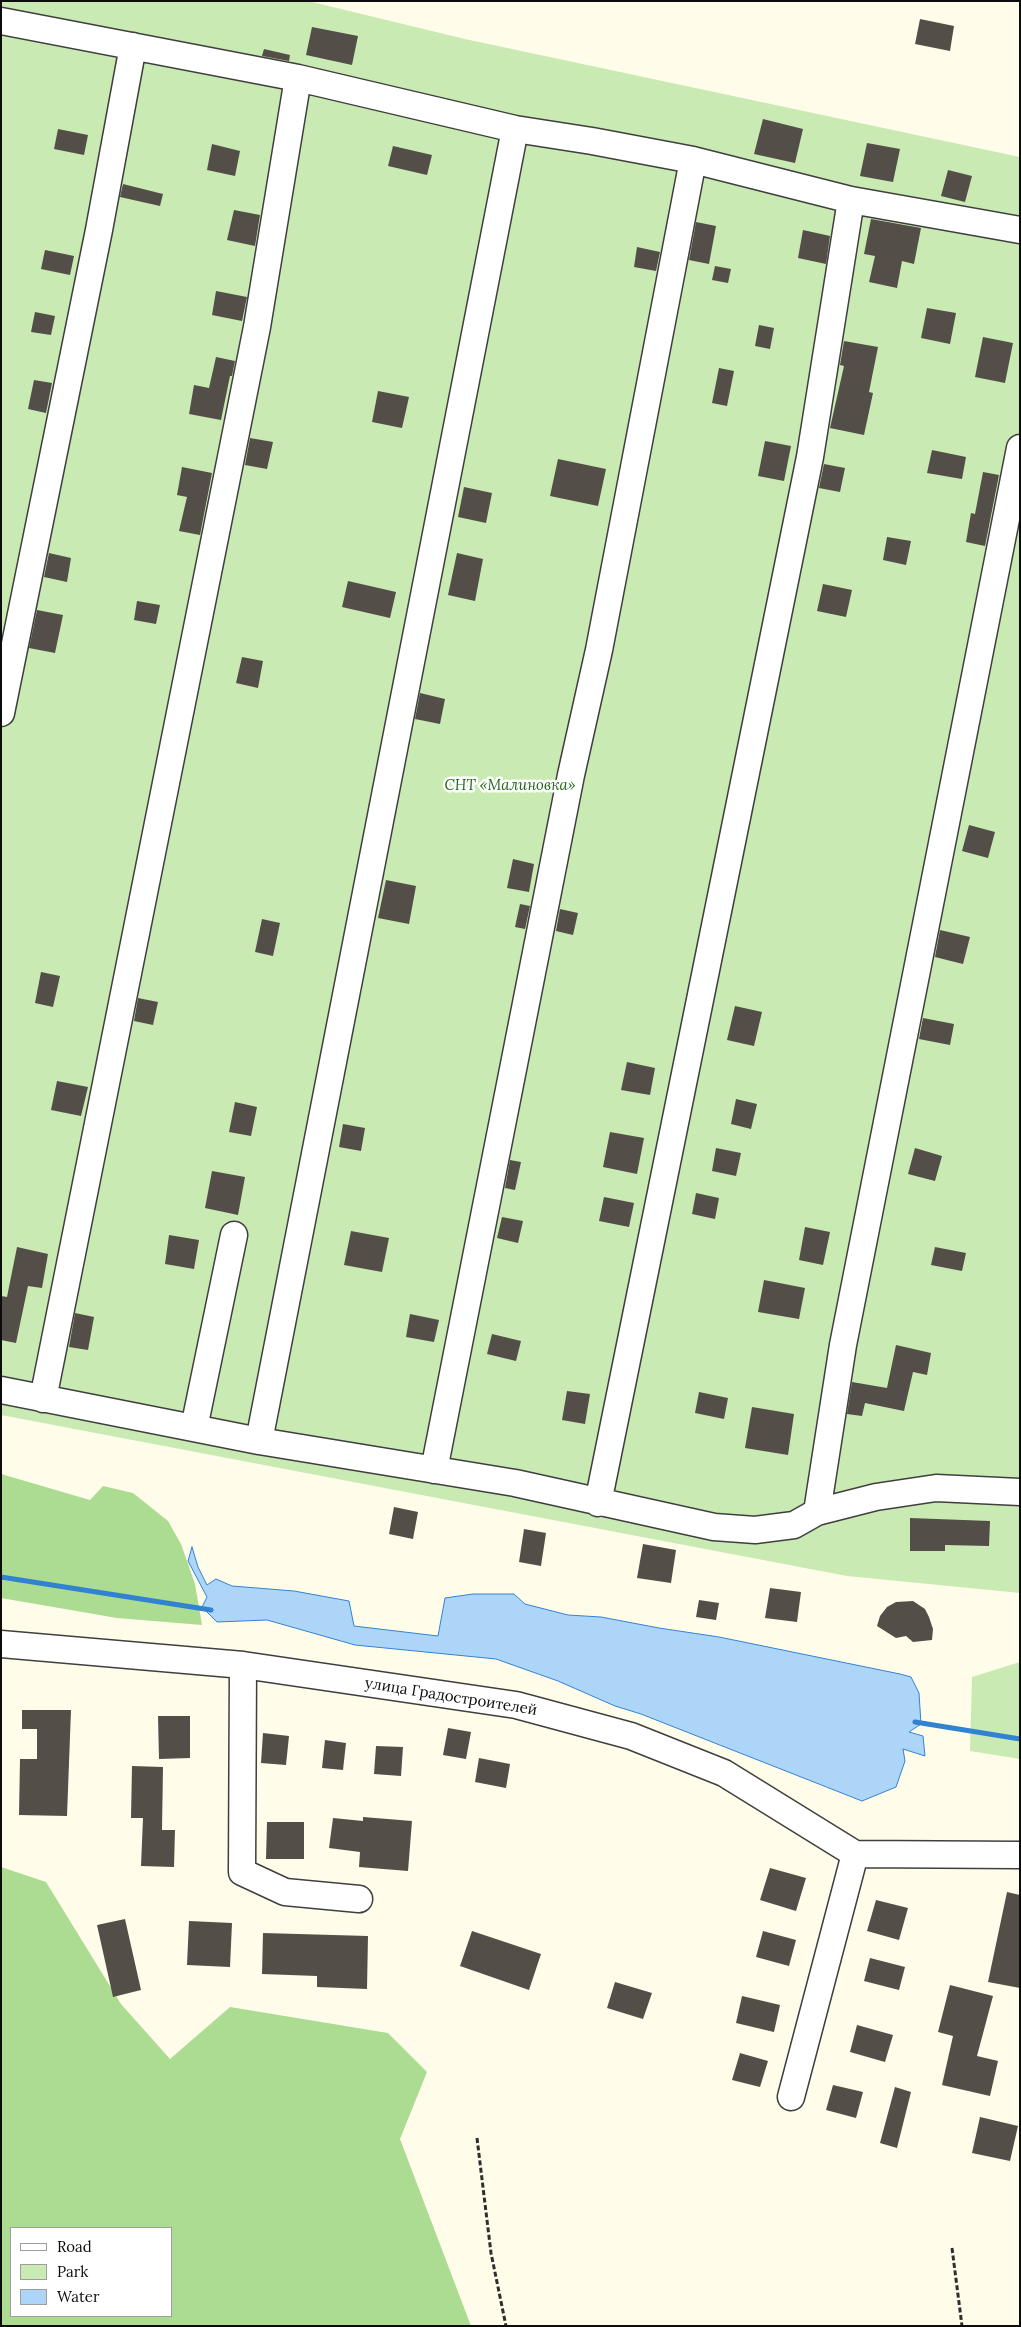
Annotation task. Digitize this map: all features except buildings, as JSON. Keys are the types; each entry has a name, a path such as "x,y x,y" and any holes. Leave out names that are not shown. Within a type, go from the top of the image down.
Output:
{"street":[{"path":"1,21 298,78 515,129 693,160 851,200 1020,230"},
{"path":"1,713 99,230 132,46"},
{"path":"44,1399 255,337 298,78"},
{"path":"259,1441 515,129"},
{"path":"434,1470 571,775 599,650 693,160"},
{"path":"598,1503 810,457 851,200"},
{"path":"817,1512 846,1326 1020,448"},
{"path":"194,1428 234,1235"},
{"path":"1,1390 259,1441 515,1483 598,1503 714,1527 755,1530 794,1525 817,1512 876,1497 936,1488 1020,1492"},
{"name":"улица Градостроителей","path":"1,1644 243,1665 516,1705 631,1736 724,1772 855,1854"},
{"path":"243,1665 242,1872 284,1892 359,1899"},
{"path":"790,2097 855,1854 1020,1855"}],"path":[{"path":"477,2138 490,2253 506,2326"},
{"path":"952,2248 962,2326"}],"green space":[{"name":"СНТ «Малиновка»","path":"1,1 308,1 465,39 1020,157 1020,1593 847,1576 1,1415"},
{"path":"1,1474 90,1500 103,1486 133,1493 168,1521 181,1544 195,1584 202,1625 117,1618 1,1598"},
{"path":"1020,1662 1020,1759 970,1751 972,1677"},
{"path":"1,1867 46,1882 121,2004 170,2059 230,2007 388,2033 427,2072 400,2139 471,2326 1,2326"}],"water":[{"path":"192,1547 198,1567 207,1585 216,1579 232,1586 294,1591 349,1601 354,1626 438,1636 445,1598 473,1594 514,1594 525,1604 568,1615 601,1617 719,1637 911,1677 919,1693 921,1724 909,1732 923,1736 925,1756 903,1749 905,1761 896,1787 862,1801 641,1714 615,1706 558,1681 496,1659 355,1645 267,1620 217,1622 202,1607 207,1597 188,1561"}],"waterway":[{"path":"1,1577 211,1610"},
{"path":"915,1722 1020,1739"}]}
